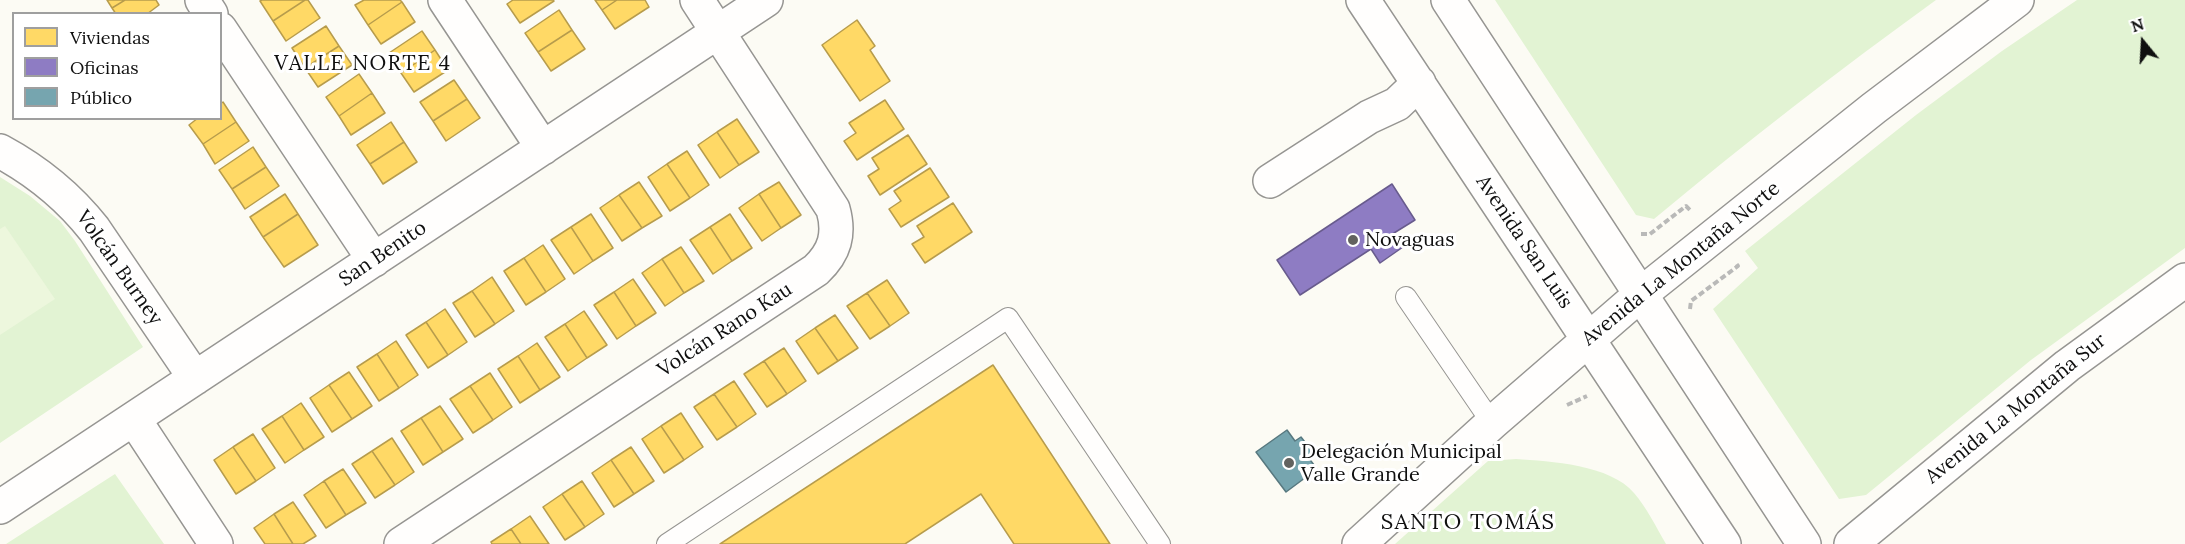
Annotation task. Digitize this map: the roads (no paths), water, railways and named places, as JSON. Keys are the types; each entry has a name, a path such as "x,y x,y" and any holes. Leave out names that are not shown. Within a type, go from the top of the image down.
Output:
{"street":[{"path":"445,0 543,148"},
{"name":"Volcán Rano Kau","path":"401,544 816,270 833,249 837,236 837,222 833,208 697,0"},
{"name":"San Benito","path":"0,507 766,0"},
{"name":"Avenida San Luis","path":"1364,0 1724,544"},
{"path":"1448,0 1804,544"},
{"name":"Avenida La Montaña Norte","path":"1359,544 1492,423 1641,294 2005,3"},
{"path":"222,32 374,260"},
{"path":"1270,181 1369,117 1397,104 1419,83"},
{"name":"Volcán Burney","path":"0,151 37,173 79,209 195,378"},
{"name":"Avenida La Montaña Sur","path":"1851,544 2067,366 2185,280"},
{"path":"134,419 216,544"}],"lane":[{"path":"1406,297 1492,423"},
{"path":"667,544 1008,318 1160,544"}],"place":[{"name":"Novaguas","path":"1353,240"},
{"name":"Delegación Municipal Valle Grande","path":"1289,463"}],"district":[{"name":"VALLE NORTE 4","path":"363,64"},
{"name":"SANTO TOMÁS","path":"1468,523"}]}
